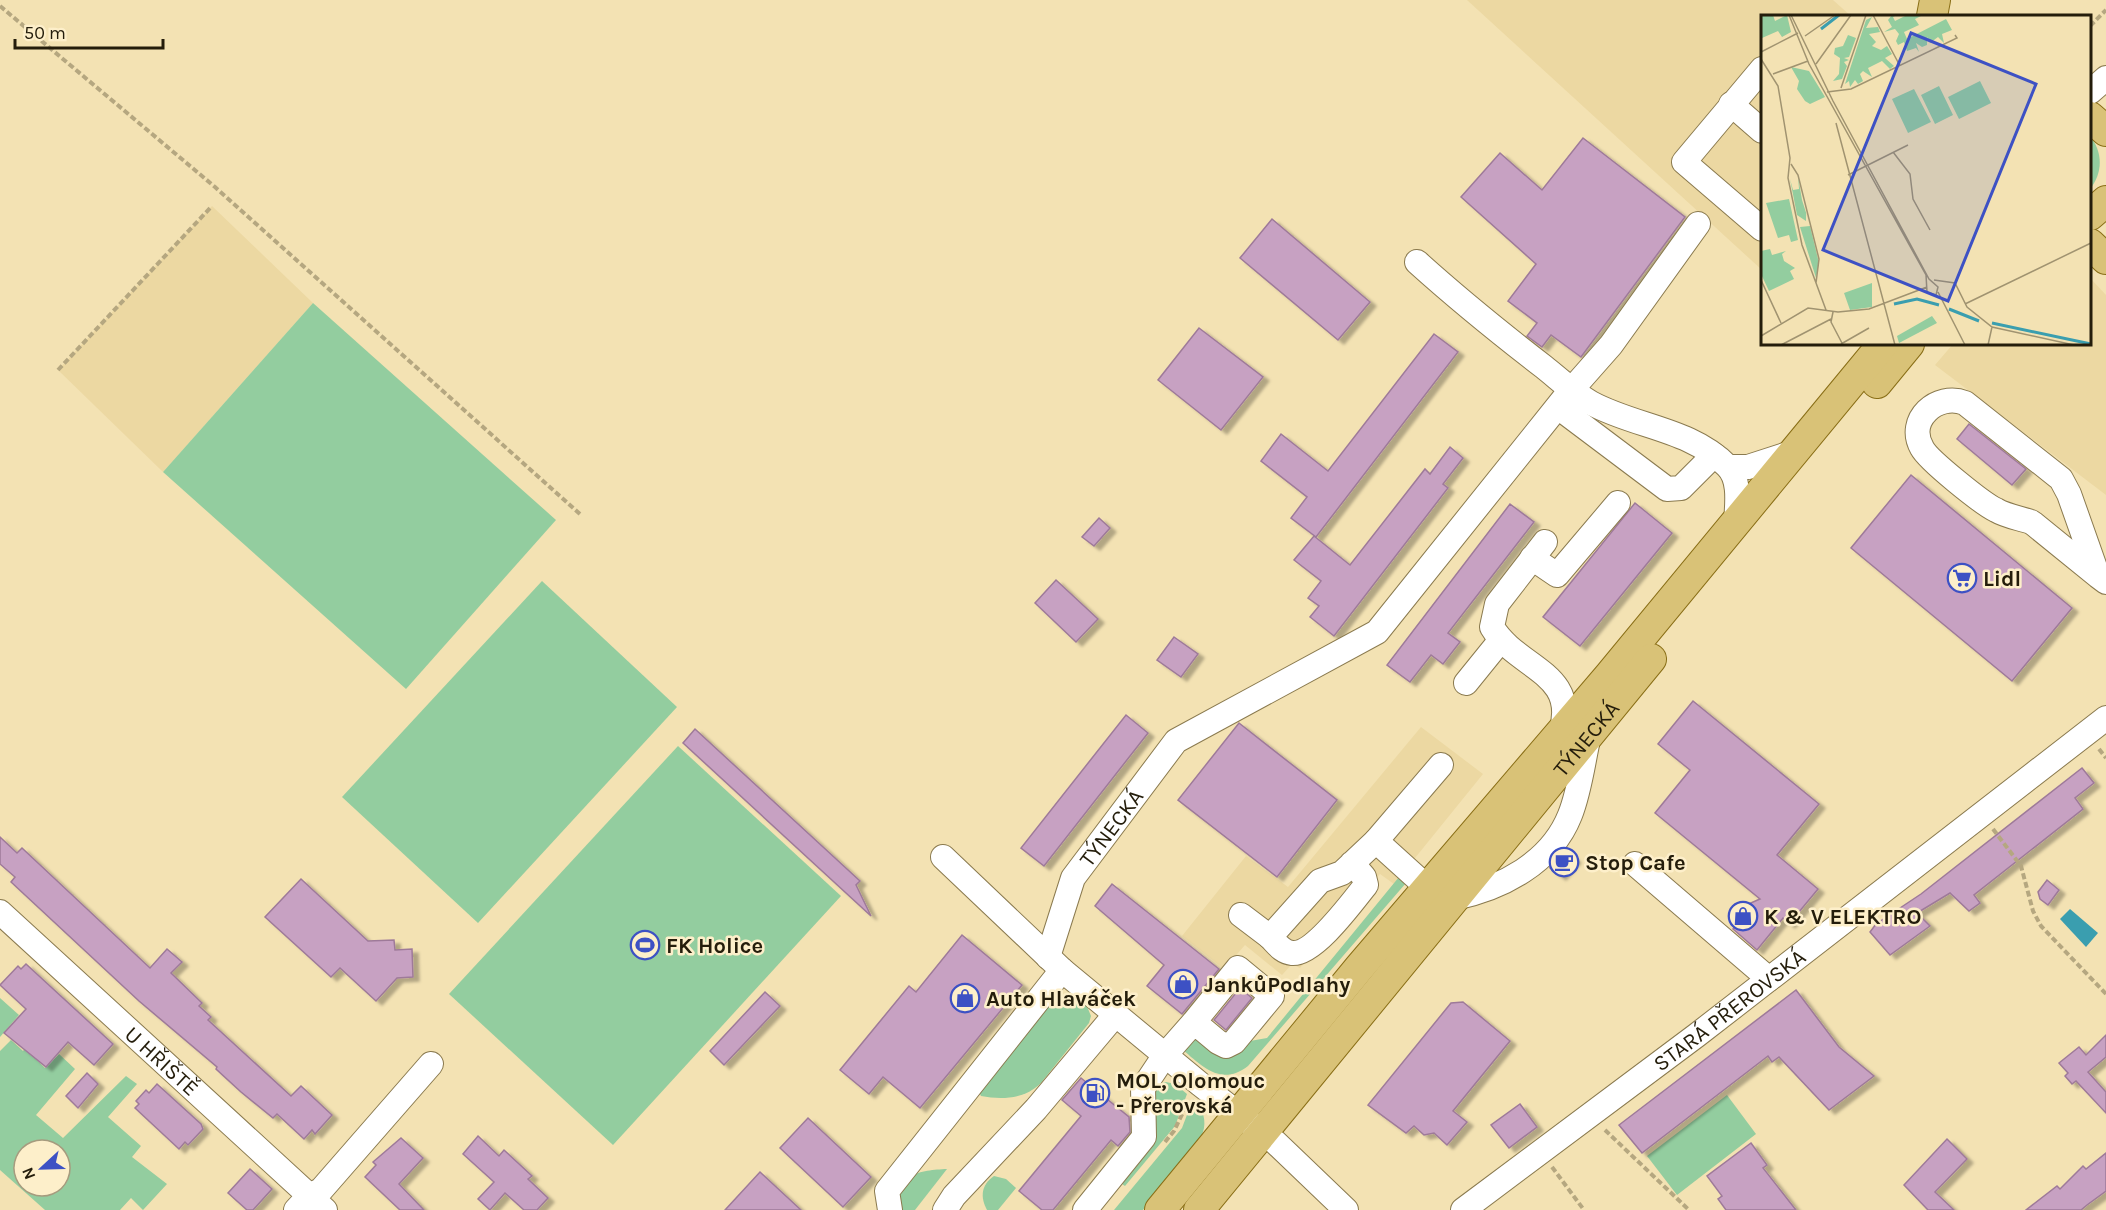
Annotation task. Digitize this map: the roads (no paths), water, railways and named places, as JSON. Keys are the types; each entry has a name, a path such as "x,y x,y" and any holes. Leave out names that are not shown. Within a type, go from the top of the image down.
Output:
{"main road":[{"path":"1932,15 1935,0"},
{"path":"2091,118 2106,131"},
{"path":"2091,214 2106,201"},
{"path":"2091,245 2106,259"},
{"name":"TÝNECKÁ","path":"1575,734 1609,676 1882,345"},
{"name":"TÝNECKÁ","path":"1160,1210 1238,1114 1441,893 1908,345"},
{"name":"TÝNECKÁ","path":"1199,1210 1262,1132 1441,893"}],"street":[{"path":"1761,70 1684,162 1761,228"},
{"path":"2091,91 2106,78"},
{"path":"1731,104 1761,130"},
{"name":"TÝNECKÁ","path":"1055,964 1073,878 1176,741 1377,632 1565,398 1611,345 1698,224"},
{"path":"1417,262 1661,486 1672,491 1681,488 1722,461"},
{"path":"1857,374 1862,345"},
{"path":"1565,398 1589,402 1617,416 1688,439 1722,461 1748,467 1794,452"},
{"path":"1945,400 1965,403 2061,479 2102,579 2031,522 1991,508 1930,458 1921,448 1918,431 1926,411 1945,400"},
{"path":"1722,461 1737,492 1736,523"},
{"path":"1376,841 1441,893 1484,890 1512,878 1537,860 1559,835 1569,817 1577,791 1575,734 1565,712 1558,686 1500,641 1492,627 1492,614 1497,604 1539,550 1557,575 1618,502"},
{"path":"1466,682 1500,641"},
{"path":"1558,686 1578,686 1609,676"},
{"name":"STARÁ PŘEROVSKÁ","path":"1463,1210 1769,979 2106,718"},
{"path":"1270,937 1320,881 1342,873 1376,841 1441,765"},
{"path":"943,857 1055,964 1262,1132 1346,1210"},
{"path":"1241,915 1270,937 1283,951 1293,954 1303,951 1331,927 1366,885 1364,877 1352,863"},
{"path":"1635,864 1769,979"},
{"name":"U HŘIŠTĚ","path":"0,912 310,1205"},
{"path":"872,1210 888,1201 1055,964"},
{"path":"957,1206 1115,1015"},
{"path":"1085,1210 1144,1137 1143,1088 1165,1055 1194,1022"},
{"path":"310,1205 431,1064"}],"water":[{"path":"2070,909 2098,933 2086,947 2060,919"}],"place":[{"name":"Lidl","path":"1962,578"},
{"name":"Stop Cafe","path":"1564,862"},
{"name":"K & V ELEKTRO","path":"1743,916"},
{"name":"FK Holice","path":"645,945"},
{"name":"JankůPodlahy","path":"1183,984"},
{"name":"Auto Hlaváček","path":"965,998"},
{"name":"MOL, Olomouc - Přerovská","path":"1095,1093"}]}
